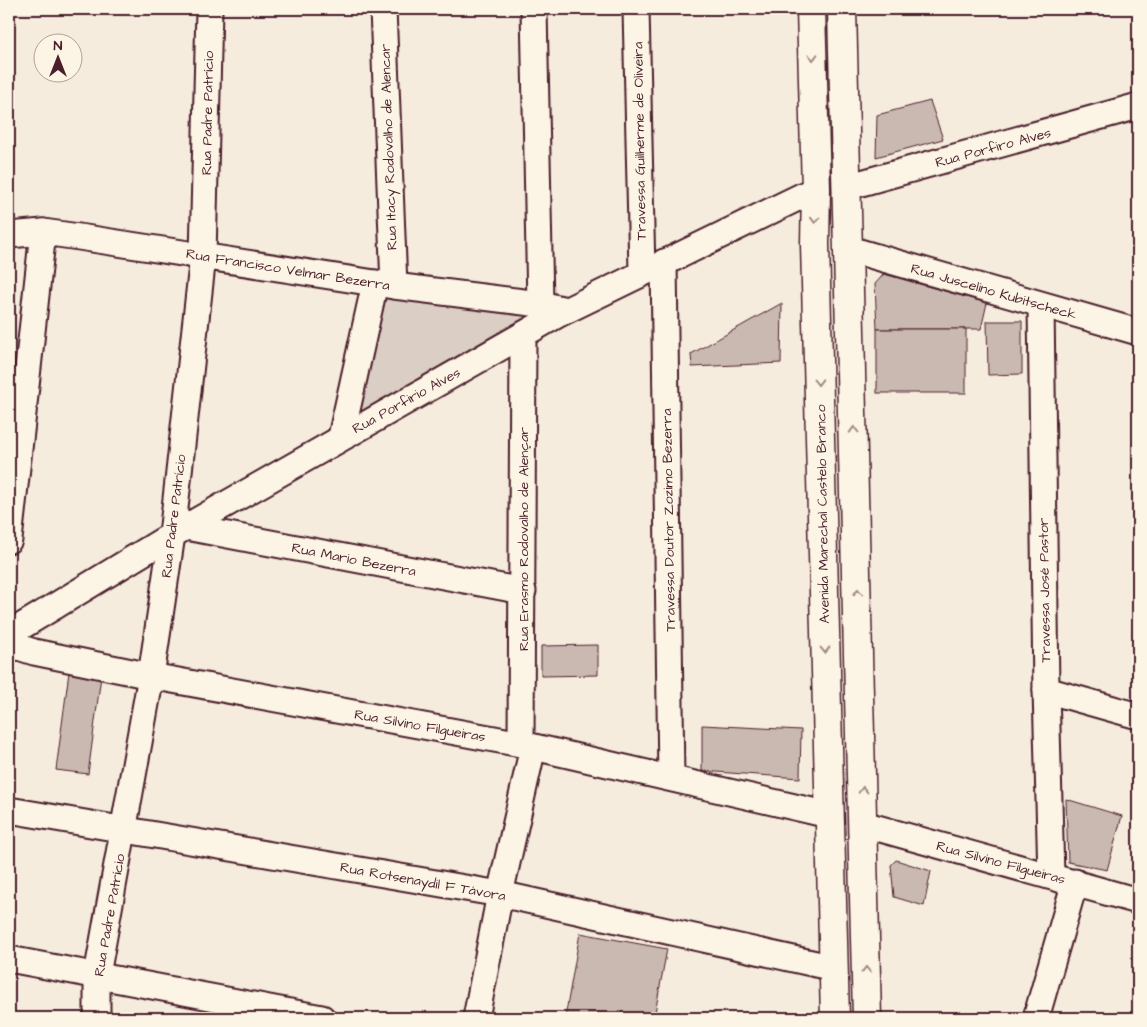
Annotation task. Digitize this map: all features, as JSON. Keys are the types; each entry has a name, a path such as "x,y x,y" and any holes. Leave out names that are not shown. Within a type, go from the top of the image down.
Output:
{"main road":[{"name":"Avenida Marechal Castelo Branco","path":"811,9 816,189 815,244 835,1018"},
{"path":"842,9 867,1018"}],"street":[{"name":"Rua Padre Patrício","path":"97,1018 97,975 179,531 203,256 209,9"},
{"name":"Rua Itacy Rodovalho de Alencar","path":"342,436 384,285 382,9"},
{"path":"534,9 540,304"},
{"name":"Travessa Guilherme de Oliveira","path":"636,9 653,267"},
{"name":"Rua Porfiro Alves","path":"847,187 1138,106"},
{"name":"Rua Porfirio Alves","path":"9,634 179,531 342,436 566,310 816,189"},
{"name":"Rua Francisco Velmar Bezerra","path":"9,235 43,232 384,285 540,304 566,310"},
{"path":"9,540 43,232"},
{"name":"Rua Juscelino Kubitscheck","path":"849,249 1138,332"},
{"name":"Travessa Doutor Zozimo Bezerra","path":"653,267 671,778"},
{"name":"Travessa José Pastor","path":"1041,305 1046,690 1051,876"},
{"name":"Rua Erasmo Rodovalho de Alençar","path":"476,1018 527,745 523,591 523,335"},
{"name":"Rua Mario Bezerra","path":"179,531 523,591"},
{"name":"Rua Silvino Filgueiras","path":"9,644 34,652 151,676 527,745 829,815"},
{"path":"1046,690 1138,716"},
{"name":"Rua Rotsenaydil F Távora","path":"9,810 500,894 834,968"},
{"name":"Rua Silvino Filgueiras","path":"863,824 1138,901"},
{"path":"1036,1018 1075,882"},
{"path":"9,959 97,975 285,1015 322,1018"}],"shaded area":[{"path":"382,294 540,312 367,413 357,413"}],"building":[{"path":"930,101 943,139 876,157 877,115"},
{"path":"884,274 987,303 981,329 877,329 875,284"},
{"path":"782,303 781,363 692,367 691,354"},
{"path":"987,321 1022,321 1022,374 988,375"},
{"path":"877,329 966,329 966,393 877,393"},
{"path":"598,645 598,675 541,676 541,646"},
{"path":"69,672 101,676 88,774 56,770"},
{"path":"702,725 801,730 800,778 702,771"},
{"path":"1066,799 1122,816 1107,870 1068,862"},
{"path":"896,860 931,871 924,906 894,897 891,865"},
{"path":"580,933 667,949 654,1018 565,1018"}]}
